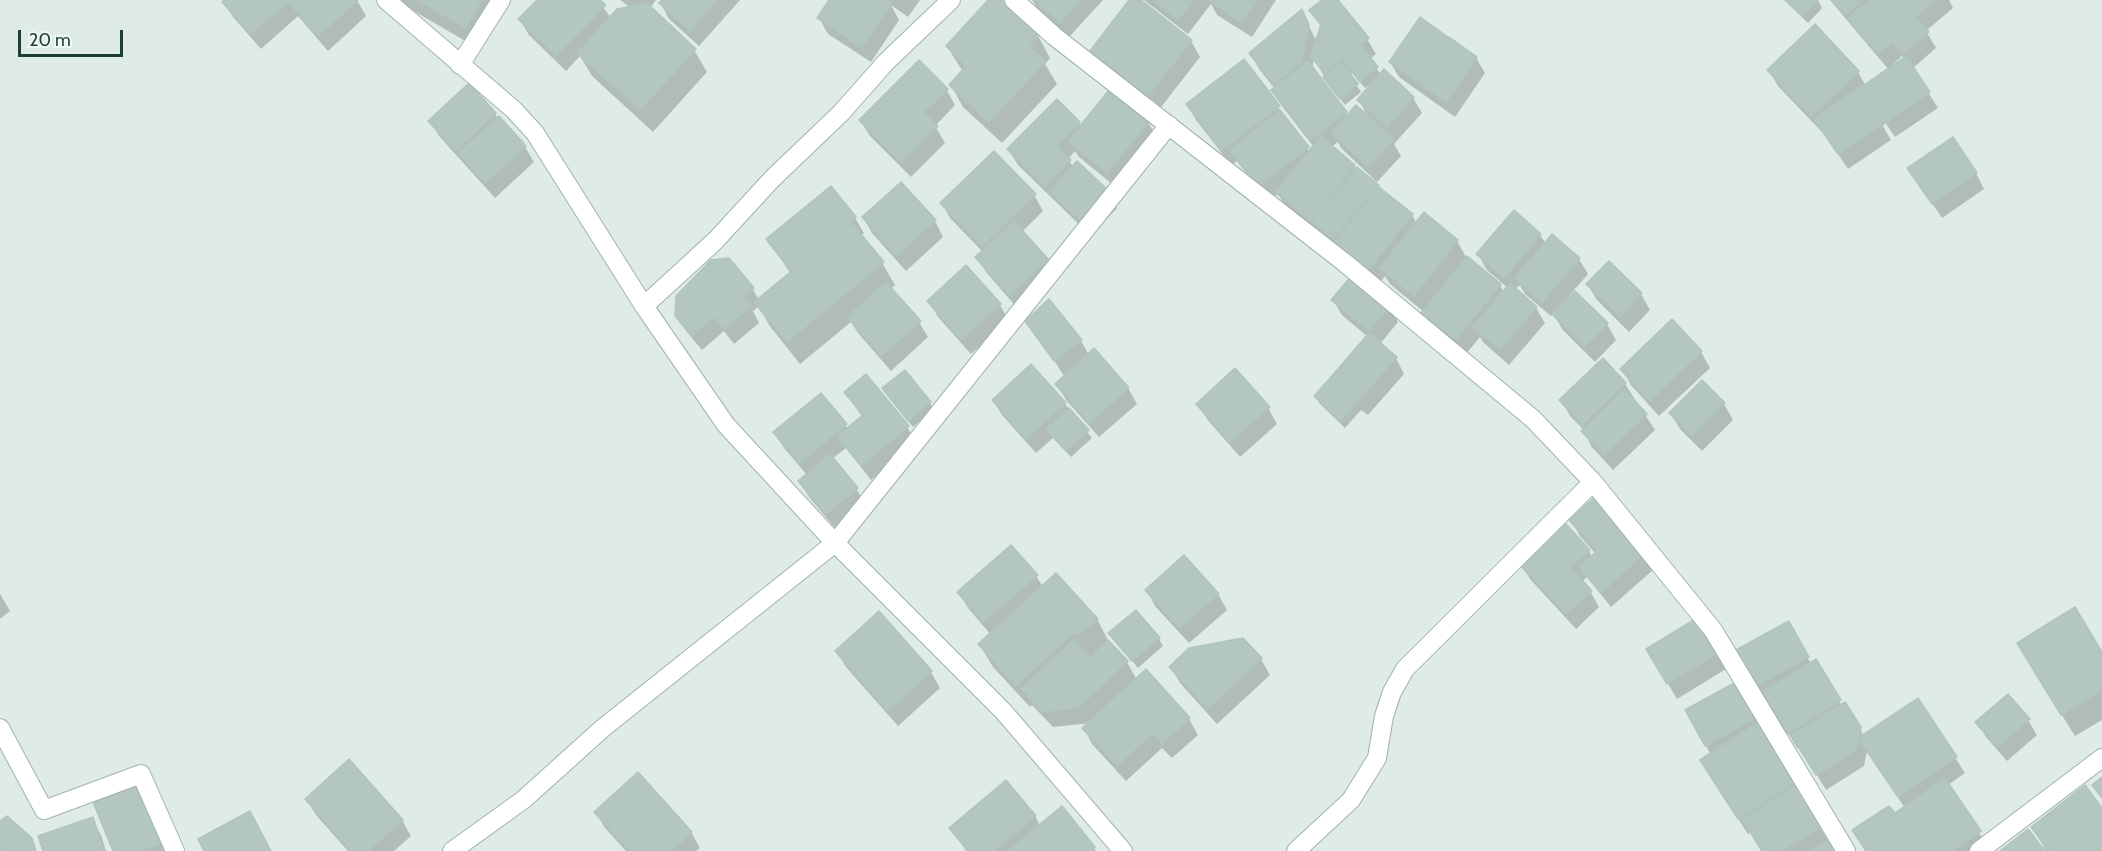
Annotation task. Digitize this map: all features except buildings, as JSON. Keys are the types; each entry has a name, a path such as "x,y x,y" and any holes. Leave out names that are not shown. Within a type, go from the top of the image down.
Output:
{"street":[{"path":"386,0 514,110 534,133 644,306 726,425 835,543 1003,711 1123,851"},
{"path":"460,65 501,0"},
{"path":"644,306 715,241 772,179 841,112 886,62 951,0"},
{"path":"1014,0 1054,36 1344,263 1533,419 1593,482 1713,630 1846,851"},
{"path":"452,851 524,800 603,728 835,543 1168,125"},
{"path":"1296,851 1351,800 1377,758 1384,716 1392,692 1404,669 1593,482"},
{"path":"0,728 44,810 141,774 175,851"},
{"path":"1979,851 2102,758"}]}
